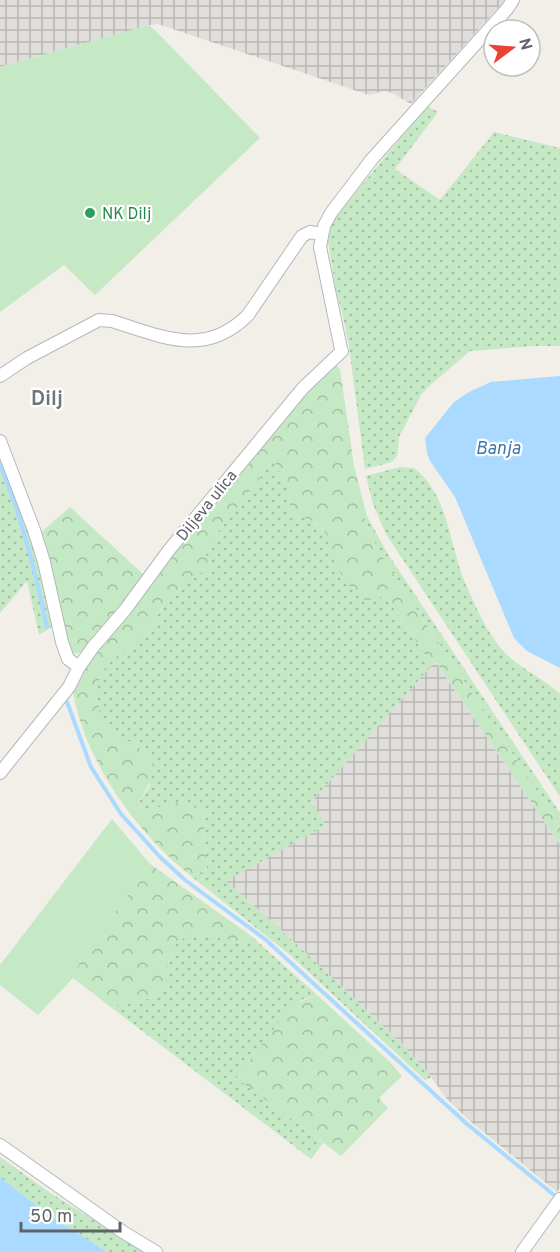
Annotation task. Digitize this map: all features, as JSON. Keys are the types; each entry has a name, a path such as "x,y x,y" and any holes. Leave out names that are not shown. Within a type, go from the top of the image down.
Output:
{"street":[{"name":"Diljeva ulica","path":"0,773 69,687 93,647 125,610 169,550 303,388 342,350 320,247 324,226 331,213 372,159 513,0"},
{"path":"0,376 40,351 99,320 112,321 190,342 225,334 248,315 302,236 310,232 322,234"},
{"path":"0,441 44,562 62,642 68,659 79,667"},
{"path":"0,1145 94,1212 156,1252"},
{"path":"522,1252 560,1199"}],"shaded area":[{"path":"0,0 505,0 489,18 482,18 482,25 411,104 392,93 384,91 369,95 158,24 0,67"},
{"path":"435,661 560,845 560,1188 557,1192 470,1121 446,1098 429,1074 401,1043 277,926 225,881 326,825 311,802"}],"green space":[{"name":"NK Dilj","path":"150,25 260,138 95,295 64,265 0,312 0,67"},
{"path":"427,106 438,112 395,169 440,200 494,132 560,148 560,346 470,351 421,395 399,437 397,456 392,462 365,469 349,346 336,291 328,241 331,226 338,214"},
{"path":"335,364 340,369 354,466 367,516 364,517 371,536 391,571 560,825 560,845 436,662 432,665 389,601 381,597 366,601 350,587 338,569 323,529 290,511 289,483 281,476 274,460 203,551 213,564 172,596 161,609 151,628 109,664 98,684 102,724 150,755 152,775 137,805 147,810 177,803 203,810 207,870 191,876 150,838 114,791 87,739 72,686 181,542 285,414"},
{"path":"0,448 34,543 54,625 39,635 27,581 0,613"},
{"path":"274,460 281,476 289,483 290,511 319,525 328,536 332,555 381,597 389,601 432,665 311,802 326,825 226,881 401,1043 431,1077 425,1080 289,954 191,876 207,870 203,810 177,803 147,810 137,805 150,786 150,755 102,724 97,690 104,671 115,658 149,630 159,612 172,597 213,564 203,551"},
{"path":"400,467 414,468 434,491 441,505 464,580 493,638 517,663 560,694 560,797 386,534 373,504 366,476"},
{"path":"70,507 145,576 83,652 72,654 39,534"},
{"path":"367,516 386,551 560,813 560,825 391,571 371,536 364,517"},
{"path":"112,819 150,864 81,959 73,978 38,1015 0,985 0,965"},
{"path":"150,864 250,935 247,943 190,933 174,945 165,987 154,997 125,1001 112,1008 73,978 81,959"},
{"path":"190,933 247,943 250,935 317,995 301,1000 237,1078 323,1143 311,1159 112,1008 125,1001 154,997 165,987 174,945"},
{"path":"317,995 390,1062 402,1076 379,1098 388,1108 341,1156 236,1078 292,1005"},
{"path":"0,1157 49,1192 145,1252 107,1252 46,1213 0,1177"}],"water":[{"name":"Banja","path":"560,376 560,668 527,651 514,638 455,497 430,461 425,438 454,402 469,392 491,382"},
{"path":"0,1177 46,1213 107,1252 0,1252"}],"waterway":[{"path":"0,465 27,544 47,627"},
{"path":"67,702 91,767 121,814 160,857 185,880 266,940 467,1124 554,1195"}],"place":[{"name":"NK Dilj","path":"90,213"}],"district":[{"name":"Dilj","path":"47,398"}]}
